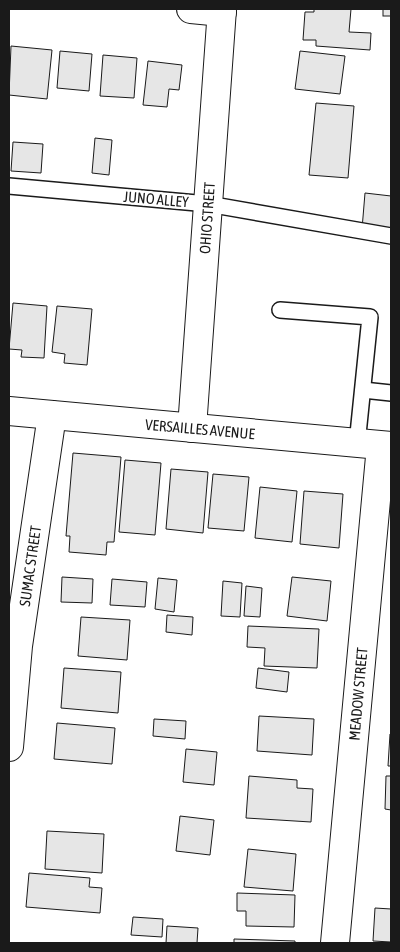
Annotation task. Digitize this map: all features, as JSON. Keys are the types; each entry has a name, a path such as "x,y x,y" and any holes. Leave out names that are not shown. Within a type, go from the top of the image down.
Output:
{"street":[{"path":"192,9 222,10"},
{"name":"OHIO STREET","path":"192,428 222,10"},
{"name":"VERSAILLES AVENUE","path":"9,411 376,445"},
{"name":"SUMAC STREET","path":"9,747 14,646 52,415"},
{"name":"MEADOW STREET","path":"335,943 376,445"}],"lane":[{"name":"JUNO ALLEY","path":"9,186 208,204 391,236"},
{"path":"280,310 370,317 363,390 376,445"},
{"path":"363,390 391,393"}],"building":[{"path":"314,9 351,9 349,32 371,33 370,50 316,46 316,40 303,40 305,12 314,12"},
{"path":"383,9 391,9 391,16 383,16"},
{"path":"11,46 52,50 47,99 9,95"},
{"path":"60,51 92,54 89,91 57,88"},
{"path":"300,51 345,56 340,94 295,89"},
{"path":"103,55 137,58 134,98 100,96"},
{"path":"148,61 182,65 179,90 169,89 167,107 143,105"},
{"path":"316,103 354,106 348,178 309,175"},
{"path":"95,138 112,140 109,175 92,173"},
{"path":"13,142 43,144 41,173 11,171"},
{"path":"365,193 391,196 391,231 362,229"},
{"path":"13,303 47,306 44,358 21,357 22,350 9,349"},
{"path":"57,306 92,309 87,365 64,363 65,354 52,352"},
{"path":"73,453 121,457 114,542 107,542 106,555 69,552 70,536 66,536"},
{"path":"125,460 161,463 155,535 119,532"},
{"path":"171,469 208,472 203,533 166,529"},
{"path":"213,474 249,477 244,531 208,528"},
{"path":"260,487 297,491 292,542 255,538"},
{"path":"304,491 343,494 339,548 300,544"},
{"path":"62,577 93,579 92,603 61,602"},
{"path":"292,577 331,581 327,621 287,616"},
{"path":"158,578 177,580 174,612 155,609"},
{"path":"112,579 147,582 145,607 110,605"},
{"path":"223,581 242,583 240,617 221,616"},
{"path":"246,586 262,588 260,617 244,616"},
{"path":"167,615 193,617 192,635 166,632"},
{"path":"81,617 130,620 127,660 78,656"},
{"path":"248,626 319,629 317,668 264,666 265,648 247,647"},
{"path":"64,668 121,672 118,713 61,708"},
{"path":"258,668 289,672 287,692 256,688"},
{"path":"259,716 314,719 312,755 257,751"},
{"path":"154,719 186,721 185,739 153,736"},
{"path":"57,723 115,728 112,764 54,759"},
{"path":"390,734 391,766 388,766"},
{"path":"186,749 217,752 214,785 183,782"},
{"path":"249,776 297,780 297,788 313,789 311,822 246,818"},
{"path":"386,776 391,776 391,810 385,809"},
{"path":"180,816 214,820 210,855 176,851"},
{"path":"47,831 104,834 102,873 45,869"},
{"path":"248,849 296,854 293,891 244,887"},
{"path":"29,873 90,878 89,887 102,888 100,913 26,907"},
{"path":"237,893 295,895 294,927 246,926 246,911 237,911"},
{"path":"375,908 391,909 391,942 373,941"},
{"path":"133,917 163,919 162,937 131,935"},
{"path":"167,926 198,928 197,943 166,943"},
{"path":"234,939 295,941 295,943 234,943"}]}
